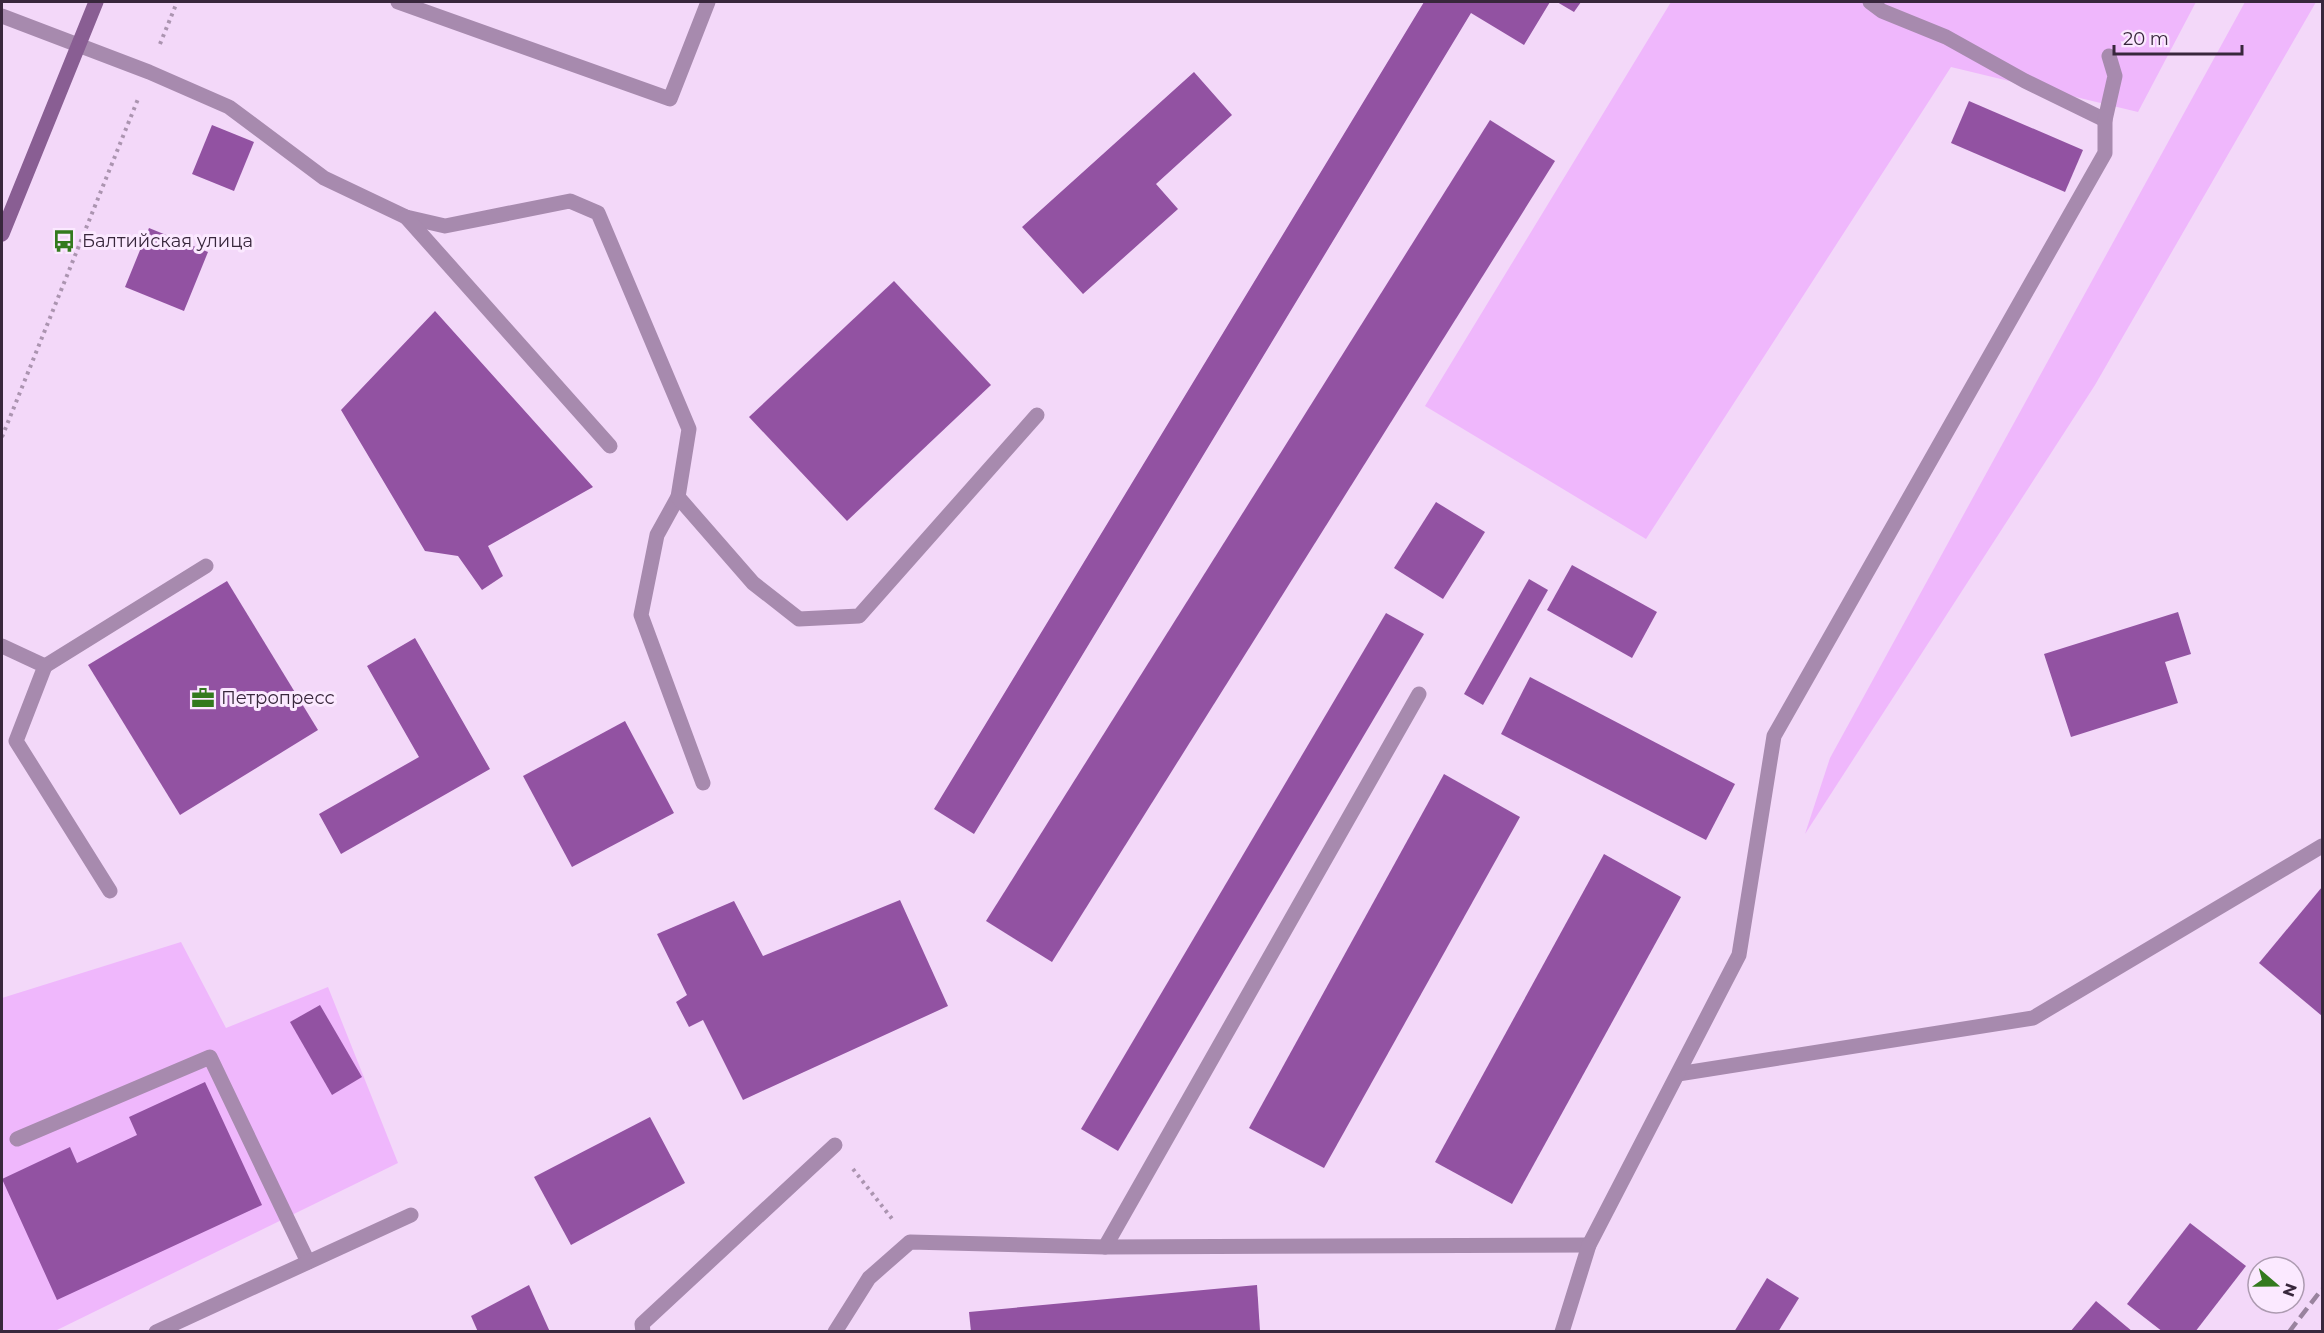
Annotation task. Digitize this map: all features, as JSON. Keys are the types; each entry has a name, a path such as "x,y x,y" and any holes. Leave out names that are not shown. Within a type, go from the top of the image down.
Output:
{"street":[{"path":"2,234 96,2"}],"lane":[{"path":"398,2 670,99 708,2"},
{"path":"1870,2 1882,11 1946,37 2025,81 2105,120"},
{"path":"2,16 149,72 229,107 324,178 406,217 445,226 570,201 598,213 689,429 678,498 657,535 641,615 703,783"},
{"path":"1562,1332 1589,1245 1739,955 1774,736 2106,153 2105,120 2115,76 2109,56"},
{"path":"406,217 610,446"},
{"path":"678,498 753,583 799,619 859,616 1037,415"},
{"path":"110,891 16,741 45,666 206,566"},
{"path":"2,646 45,666"},
{"path":"1105,1247 1419,694"},
{"path":"1678,1074 2033,1018 2322,846"},
{"path":"16,1139 210,1057 308,1262"},
{"path":"643,1332 642,1324 834,1145"},
{"path":"156,1332 411,1215"},
{"path":"835,1332 869,1278 910,1242 1105,1247 1589,1245"}],"path":[{"path":"2,437 177,2"},
{"path":"834,1145 910,1242"}],"shaded area":[{"path":"1671,2 2196,2 2138,112 1951,67 1646,539 1425,406"},
{"path":"2245,2 2316,2 2095,385 1805,834 1830,758"},
{"path":"181,942 226,1028 328,987 398,1163 55,1331 2,1332 2,998"}],"building":[{"path":"1424,2 1550,2 1524,45 1471,13 974,834 934,809"},
{"path":"1557,2 1581,2 1574,12"},
{"path":"1194,72 1232,115 1156,184 1178,209 1083,294 1022,227"},
{"path":"1969,101 2083,150 2065,192 1951,143"},
{"path":"1490,120 1555,161 1052,962 986,921"},
{"path":"212,125 254,142 234,191 192,174"},
{"path":"149,228 208,252 184,311 125,287"},
{"path":"894,281 991,385 847,521 749,417"},
{"path":"435,311 593,487 488,546 503,576 482,590 458,556 425,551 341,410"},
{"path":"1436,502 1485,532 1443,599 1394,568"},
{"path":"1572,565 1657,612 1632,658 1547,610"},
{"path":"1529,579 1548,590 1483,705 1464,694"},
{"name":"Петропресс","path":"227,581 318,730 180,815 88,665"},
{"path":"2178,612 2191,654 2165,662 2178,703 2071,737 2044,654"},
{"path":"1386,613 1424,634 1118,1151 1081,1129"},
{"path":"415,638 490,769 341,854 319,814 419,757 367,666"},
{"path":"1530,677 1735,784 1706,840 1501,734"},
{"path":"625,721 674,813 572,867 523,776"},
{"path":"1444,774 1520,817 1324,1168 1249,1128"},
{"path":"1604,854 1681,897 1512,1204 1435,1162"},
{"path":"2322,887 2322,1016 2259,963"},
{"path":"900,900 948,1006 743,1100 703,1020 689,1027 676,1002 687,995 657,934 734,901 763,956"},
{"path":"320,1005 362,1077 332,1095 290,1022"},
{"path":"205,1082 262,1205 57,1300 2,1179 70,1147 77,1163 137,1135 129,1117"},
{"path":"650,1117 685,1183 571,1245 534,1177"},
{"path":"2190,1223 2246,1266 2195,1332 2163,1332 2127,1304"},
{"path":"1767,1278 1799,1298 1778,1332 1734,1332"},
{"path":"529,1285 550,1332 478,1332 471,1316"},
{"path":"1257,1285 1260,1331 971,1332 969,1312"},
{"path":"2096,1301 2133,1332 2070,1332"}],"railway":[{"path":"2289,1332 2322,1289"}],"place":[{"name":"Балтийская улица","path":"64,241"},
{"name":"Петропресс","path":"203,698"}]}
